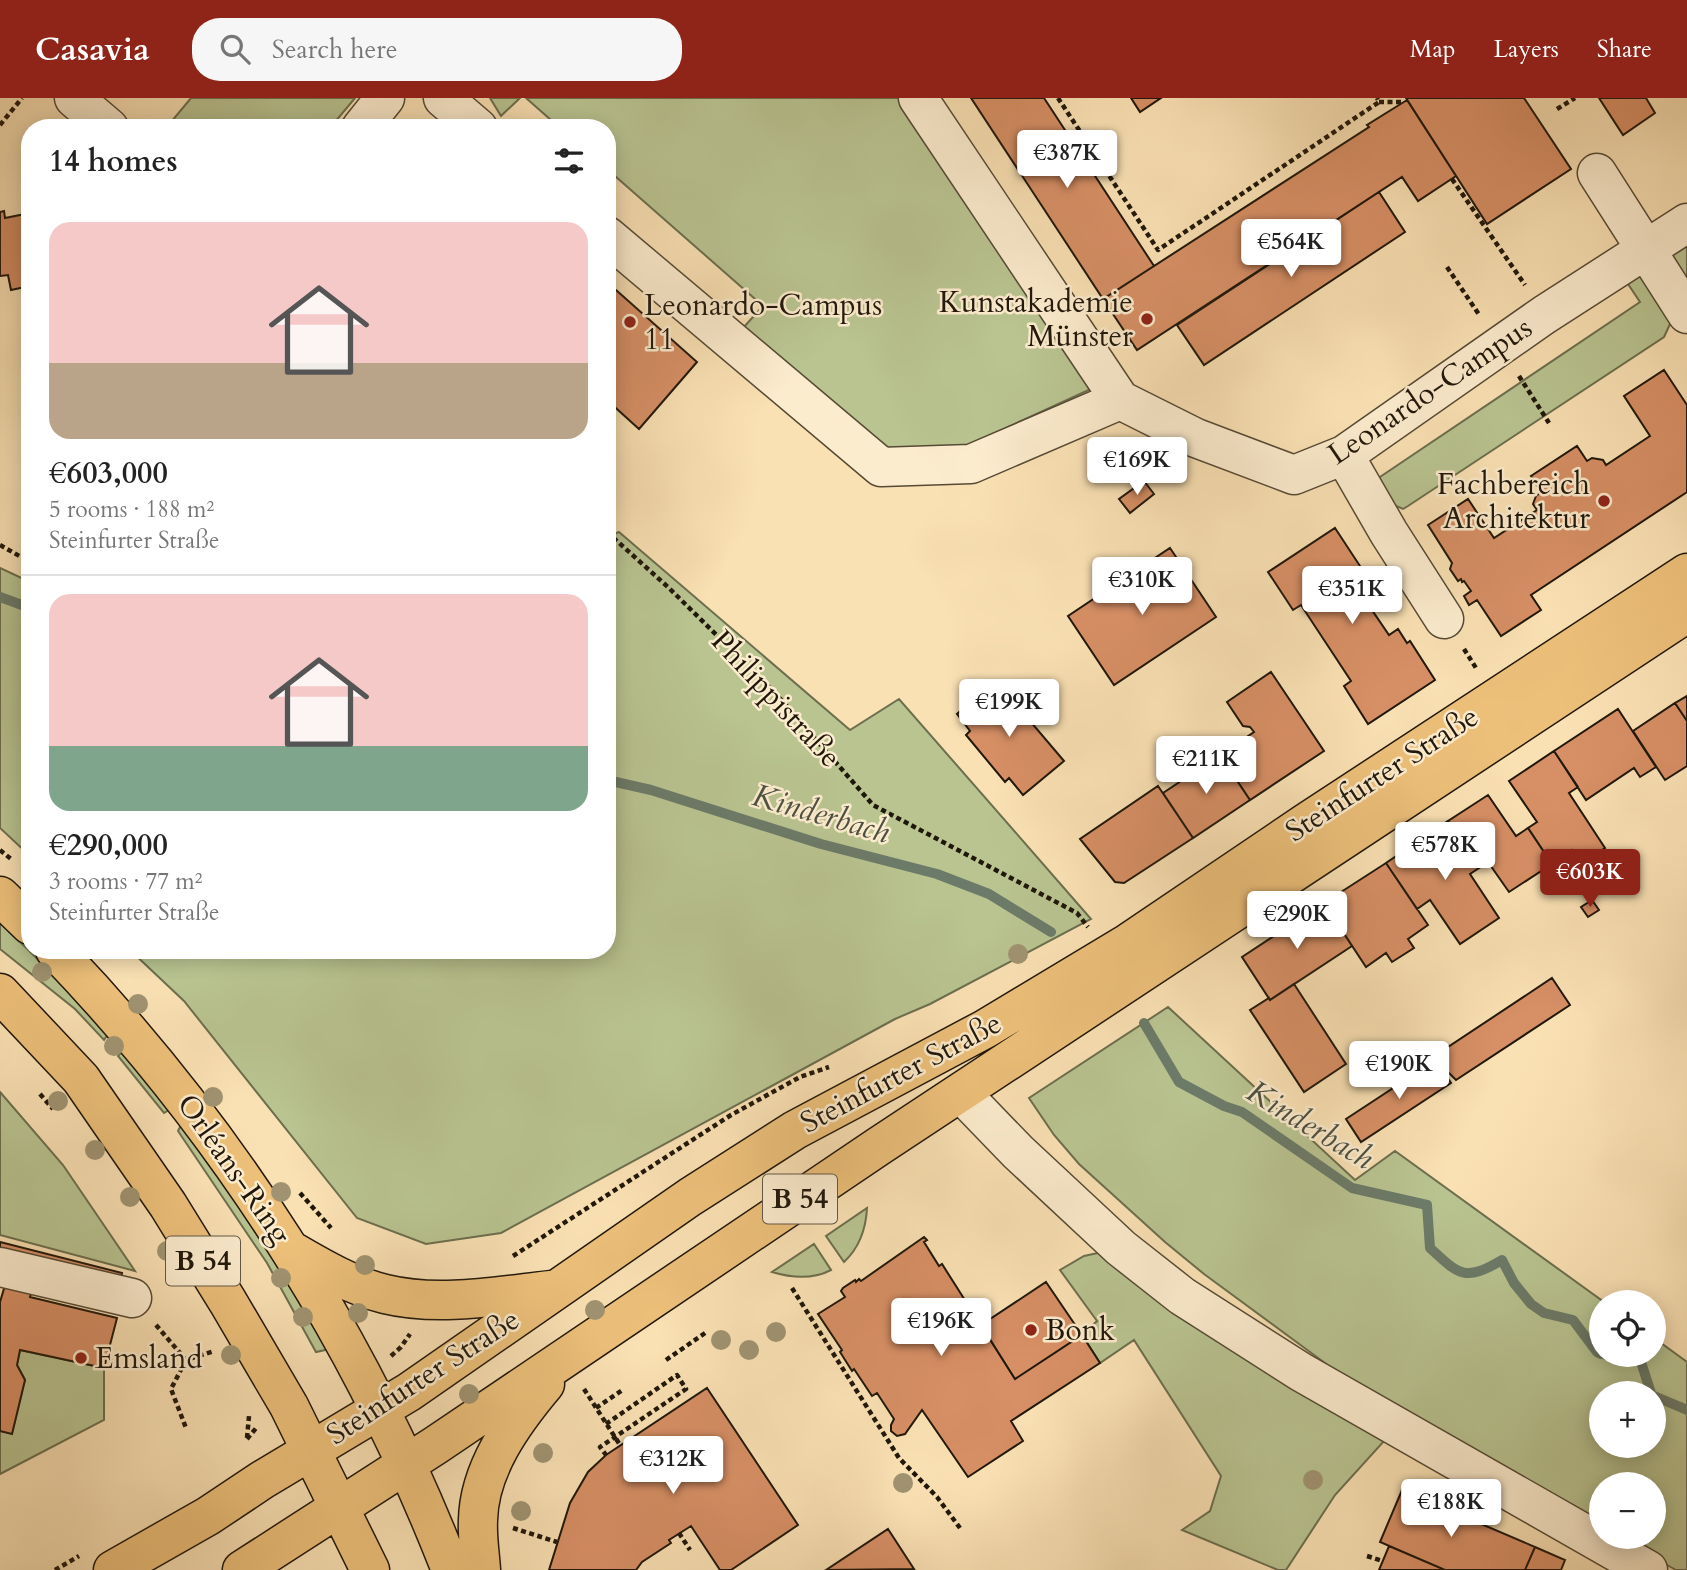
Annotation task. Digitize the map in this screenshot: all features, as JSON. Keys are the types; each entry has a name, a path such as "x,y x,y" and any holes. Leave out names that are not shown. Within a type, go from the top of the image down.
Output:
{"main road":[{"name":"Steinfurter Straße","path":"113,1570 208,1516 262,1480 409,1392 690,1197 795,1130 985,1030 1128,943 1307,822 1687,573"},
{"name":"Steinfurter Straße","path":"242,1570 405,1465 1687,613"},
{"path":"0,896 21,916"},
{"name":"Orléans-Ring","path":"64,959 106,1003 164,1071 218,1141 292,1251 360,1368 451,1570"},
{"name":"B 54","path":"0,993 68,1064 109,1117 228,1301 339,1506"},
{"name":"B 54","path":"292,1251 360,1285 384,1294 416,1299 466,1298 553,1290"},
{"path":"481,1570 479,1507 496,1455 519,1416 571,1353"},
{"path":"339,1506 370,1570"}],"street":[{"path":"74,98 98,119"},
{"path":"368,119 385,98"},
{"path":"443,98 468,119"},
{"name":"Leonardo-Campus","path":"918,98 1121,400 1196,438 1294,475 1344,454 1544,315 1687,223"},
{"path":"1597,173 1687,314"},
{"path":"616,244 881,467 971,464 1121,400"},
{"path":"1344,454 1389,533 1444,619"},
{"path":"961,1093 1017,1152 1121,1248 1182,1296 1301,1372 1648,1570"},
{"path":"0,1266 132,1298"}],"path":[{"path":"0,125 22,98"},
{"path":"1058,98 1158,250 1378,100 1404,102"},
{"path":"1557,108 1576,98"},
{"path":"1451,179 1494,237 1544,315"},
{"name":"Philippistraße","path":"616,540 669,588 776,694 873,805 1077,913 1090,929"},
{"path":"0,545 21,557"},
{"path":"501,1259 512,1256 731,1115 800,1077 837,1064"},
{"path":"36,1089 53,1109"},
{"path":"792,1288 899,1458 937,1497 960,1528"},
{"path":"132,1298 186,1360"},
{"path":"390,1356 410,1334 416,1299"},
{"path":"666,1360 708,1331"},
{"path":"186,1428 171,1389 186,1360 220,1350"},
{"path":"840,1365 846,1362"},
{"path":"606,1424 677,1375 686,1389 600,1447 606,1455"},
{"path":"596,1408 624,1389"},
{"path":"585,1392 620,1446"},
{"path":"245,1404 249,1417 247,1440"},
{"path":"262,1421 242,1449 262,1480"},
{"path":"506,1525 557,1542"},
{"path":"679,1533 690,1550"},
{"path":"1367,1556 1383,1561"}],"green space":[{"path":"191,98 355,98 338,119 174,119"},
{"path":"490,98 520,98 501,116"},
{"path":"526,98 900,98 1093,388 967,446 926,455 881,446 743,328 763,306 616,177 616,119 550,119"},
{"path":"1687,234 1687,291 1669,251"},
{"path":"1641,275 1671,322 1664,337 1408,506 1403,509 1394,505 1377,479 1640,302 1626,281"},
{"path":"619,532 850,730 899,699 1091,919 930,1004 895,1019 501,1233 426,1244 357,1218 184,1001 140,959 616,959 616,533"},
{"path":"0,568 21,578 21,848 0,828"},
{"path":"0,922 21,943 21,959 38,959 108,1034 104,1040 75,1009 0,949"},
{"path":"1168,1007 1355,1180 1395,1151 1589,1291 1589,1367 1666,1367 1666,1347 1687,1362 1687,1570 1676,1570 1639,1549 1666,1549 1666,1472 1589,1472 1589,1520 1352,1383 1165,1242 1079,1164 1054,1135 1029,1098"},
{"path":"123,1050 169,1110 164,1113 118,1056"},
{"path":"0,1092 63,1165 135,1271 0,1235"},
{"path":"181,1125 278,1262 327,1347 325,1350 316,1352 267,1263 178,1131"},
{"path":"867,1208 861,1237 844,1262 826,1236"},
{"path":"814,1244 831,1270 802,1277 772,1272"},
{"path":"1121,1248 1385,1440 1335,1495 1286,1570 1278,1570 1182,1530 1210,1511 1221,1476 1134,1340 1100,1363 1082,1335 1097,1321 1060,1270 1084,1256"},
{"path":"20,1350 104,1368 104,1420 0,1474 0,1431 12,1433 25,1380 17,1365"}],"building":[{"path":"971,98 1044,98 1154,266 1103,299"},
{"path":"1131,98 1161,98 1140,112"},
{"path":"1406,98 1524,98 1571,169 1487,224"},
{"path":"1599,98 1646,98 1655,113 1623,135"},
{"path":"1407,100 1456,176 1418,201 1402,177 1137,350 1103,299"},
{"path":"1379,192 1405,232 1204,365 1177,325"},
{"path":"4,211 5,218 21,215 21,288 11,290 8,275 0,276 0,212"},
{"name":"Leonardo-Campus 11","path":"616,290 697,362 639,429 616,408"},
{"name":"Fachbereich Architektur","path":"1664,370 1687,405 1687,492 1531,595 1541,610 1501,636 1477,600 1469,605 1464,596 1471,591 1464,581 1458,581 1450,569 1452,563 1428,525 1468,499 1494,538 1537,510 1533,504 1541,492 1531,476 1577,446 1587,461 1592,458 1603,460 1606,465 1650,436 1624,396"},
{"path":"1144,481 1154,494 1130,513 1119,499"},
{"path":"1335,528 1367,581 1357,588 1389,635 1398,629 1407,643 1410,641 1435,680 1368,724 1344,686 1351,681 1301,605 1293,610 1268,572"},
{"path":"1170,548 1216,617 1114,685 1068,616"},
{"path":"1271,672 1324,751 1250,800 1220,755 1254,732 1250,727 1243,726 1227,702"},
{"path":"996,681 1064,761 1023,795 1009,778 1005,782 966,735 970,731 957,714"},
{"path":"1687,696 1687,721 1675,703"},
{"path":"1675,703 1687,721 1687,766 1665,780 1633,731"},
{"path":"1618,709 1656,767 1640,777 1634,768 1586,800 1554,751"},
{"path":"1554,751 1578,787 1569,793 1605,848 1581,864 1572,850 1552,864 1528,828 1537,822 1509,781"},
{"path":"1220,755 1250,800 1193,838 1163,793"},
{"path":"1158,786 1193,838 1124,883 1115,882 1080,839"},
{"path":"1488,795 1516,836 1528,828 1552,864 1509,892 1488,862 1479,868 1448,821"},
{"path":"1448,821 1479,868 1470,874 1499,918 1460,944 1430,900 1417,909 1386,863"},
{"path":"1386,863 1428,925 1408,939 1414,948 1392,962 1386,953 1366,967 1324,903"},
{"path":"1592,900 1599,910 1588,917 1581,907"},
{"path":"1324,903 1352,946 1270,1000 1242,957"},
{"path":"1552,978 1570,1005 1456,1080 1433,1057"},
{"path":"1294,984 1346,1064 1304,1092 1250,1010"},
{"path":"1436,1060 1451,1083 1361,1142 1346,1119"},
{"path":"924,1237 927,1240 924,1242 939,1266 942,1264 1015,1379 1082,1335 1100,1363 1011,1421 1023,1441 968,1477 922,1410 905,1434 897,1436 891,1431 894,1419 877,1393 872,1396 854,1369 852,1371 840,1352 842,1350 818,1314 845,1297 841,1291 843,1288 855,1280 861,1281"},
{"path":"0,1242 122,1273 119,1286 0,1256"},
{"name":"Emsland","path":"6,1282 33,1288 30,1297 117,1318 104,1368 20,1350 17,1365 25,1380 12,1434 0,1431 0,1302"},
{"name":"Bonk","path":"1046,1282 1082,1335 1015,1379 981,1325"},
{"path":"707,1388 798,1525 731,1570 720,1570 691,1526 669,1540 671,1543 642,1562 636,1570 549,1570 570,1503 588,1472 606,1455"},
{"path":"1402,1490 1535,1547 1525,1570 1445,1570 1380,1542"},
{"path":"888,1529 914,1569 826,1570"},
{"path":"1389,1546 1445,1570 1379,1570"},
{"path":"1535,1547 1565,1560 1561,1570 1525,1570"}],"waterway":[{"name":"Kinderbach","path":"0,597 21,605"},
{"name":"Kinderbach","path":"616,782 651,790 821,844 937,874 989,894 1051,932"},
{"name":"Kinderbach","path":"1144,1023 1179,1082 1224,1106 1242,1112 1352,1188 1427,1205 1430,1248 1448,1264 1471,1273 1502,1260 1514,1283 1531,1304 1544,1313 1573,1320 1589,1341"},
{"name":"Kinderbach","path":"1643,1367 1647,1381"},
{"name":"Kinderbach","path":"1666,1401 1687,1410"}],"place":[{"name":"Kunstakademie Münster","path":"1147,319"},
{"name":"Leonardo-Campus 11","path":"630,322"},
{"name":"Fachbereich Architektur","path":"1604,501"},
{"name":"Bonk","path":"1031,1330"},
{"name":"Emsland","path":"81,1358"}]}
